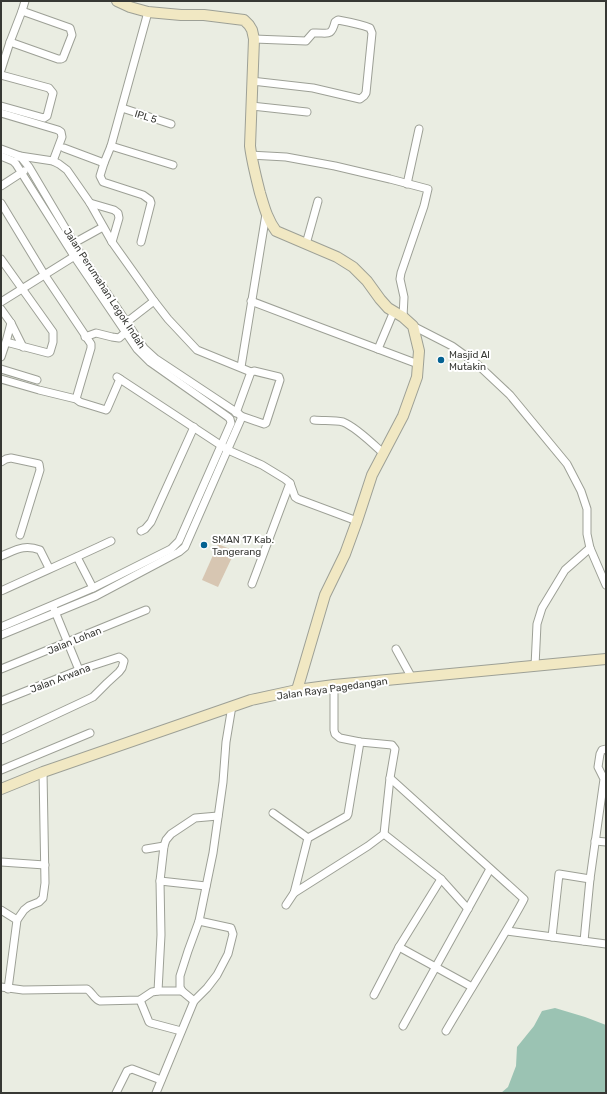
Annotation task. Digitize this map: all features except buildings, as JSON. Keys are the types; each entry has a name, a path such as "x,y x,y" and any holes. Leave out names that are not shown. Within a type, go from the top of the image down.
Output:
{"street":[{"path":"1,70 25,1"},
{"path":"117,1 130,4 148,12 181,15 204,15 244,20 249,25 254,39 250,146 251,160 270,223 276,231 337,257 353,267 367,281 388,308 413,326 452,346 477,364 510,395 567,464 581,491 587,509 587,534 590,548 606,584"},
{"path":"10,42 61,59 63,58 72,35 70,28 22,11"},
{"path":"141,242 150,200 143,195 103,182 100,176 111,146 148,12"},
{"path":"252,80 313,88 360,99 366,93 372,33 370,28 365,26 338,20 330,33 313,33 306,41 254,39"},
{"path":"1,75 49,88 53,93 47,116 44,118 1,106"},
{"path":"252,106 307,112"},
{"name":"IPL 5","path":"122,108 171,124"},
{"path":"1,113 61,132 62,137 53,161"},
{"path":"407,184 419,130"},
{"path":"111,146 173,165"},
{"path":"64,148 104,162"},
{"path":"1,149 20,156 53,161 67,170 90,203 112,242 168,319 198,350 251,372 239,415 241,419 185,547 179,552 96,596 1,635"},
{"path":"251,155 286,157 335,166 427,188 428,190 401,273 400,280 404,297 398,314 378,349"},
{"name":"Jalan Perumahan Legok Indah","path":"1,156 13,161 22,172 125,327 137,349 150,362 230,419 231,423 179,541 171,549 93,588 1,626"},
{"path":"13,161 20,156"},
{"name":"Jalan Perumahan Legok Indah","path":"20,156 29,168 74,243 77,254"},
{"path":"1,186 29,168"},
{"path":"306,244 318,201"},
{"path":"1,203 44,274 91,344 76,399"},
{"path":"90,203 114,210 118,213 119,218 112,242"},
{"path":"241,367 266,213"},
{"path":"74,243 103,227"},
{"path":"1,302 77,254"},
{"path":"1,259 53,332 54,339 50,352 48,353 6,342"},
{"path":"85,337 96,333 119,338 125,327 154,301"},
{"path":"251,301 418,364"},
{"path":"1,309 11,323 23,347"},
{"path":"1,357 11,323"},
{"path":"297,690 324,594 345,554 372,475 403,416 417,377 417,343 413,326"},
{"name":"Jalan Perumahan Legok Indah","path":"125,327 156,359 239,415 264,424 266,423 280,380 279,377 254,371 251,372"},
{"path":"1,369 37,380"},
{"path":"1,378 39,390 76,399 80,402 106,410 118,378 228,450 262,465 286,479 290,483 295,496 298,499 357,521"},
{"path":"314,420 345,423 365,437 384,454"},
{"path":"141,531 145,529 150,522 194,427"},
{"path":"1,462 11,458 39,464 40,467 20,535"},
{"path":"252,584 290,483"},
{"path":"1,591 111,540"},
{"path":"1,556 25,547 32,547 40,550 49,568"},
{"path":"536,666 537,624 542,608 565,570 590,548"},
{"path":"77,557 93,588"},
{"path":"52,605 79,670"},
{"name":"Jalan Lohan","path":"1,669 146,610"},
{"path":"396,649 412,678"},
{"name":"Jalan Arwana","path":"1,701 79,670 119,657 124,661 119,672 93,697 1,740"},
{"name":"Jalan Raya Pagedangan","path":"1,789 43,772 232,706 251,700 297,690 334,685 606,659"},
{"path":"294,893 368,846 384,834 390,778 395,749 392,746 340,738 335,734 334,685"},
{"path":"194,1001 182,991 180,987 180,976 199,921 213,853 223,782 226,742 232,706"},
{"path":"1,770 90,733"},
{"path":"286,905 294,893 308,838 347,816 348,814 360,742"},
{"path":"584,941 590,879 604,779 598,767 602,750 606,749"},
{"path":"43,772 45,883 43,898 39,902 24,910 17,920 5,988 23,990 87,989 96,1000 100,1001 140,1000 152,992 182,991"},
{"path":"390,778 524,899 507,931 446,1031"},
{"path":"273,813 308,838"},
{"path":"158,991 161,935 160,881 166,840 171,834 195,818 218,816"},
{"path":"384,834 441,879 468,909"},
{"path":"595,841 606,842"},
{"path":"146,849 164,846"},
{"path":"1,862 44,866"},
{"path":"403,1026 490,869"},
{"path":"552,937 559,874 590,879"},
{"path":"374,994 399,948 441,879"},
{"path":"160,881 206,886"},
{"path":"1,910 17,920"},
{"path":"156,1093 194,1001 207,988 216,975 228,954 233,934 231,928 199,921"},
{"path":"507,931 606,944"},
{"path":"399,948 472,987"},
{"path":"140,1000 149,1022 181,1031"},
{"path":"116,1093 128,1071 132,1069 161,1080"}],"shaded area":[{"path":"218,544 235,551 218,587 202,580"},
{"path":"555,1008 606,1025 606,1093 501,1093 508,1087 516,1066 517,1047 534,1026 542,1011"}],"place":[{"name":"Masjid Al Mutakin","path":"441,360"},
{"name":"SMAN 17 Kab. Tangerang","path":"204,545"}]}
